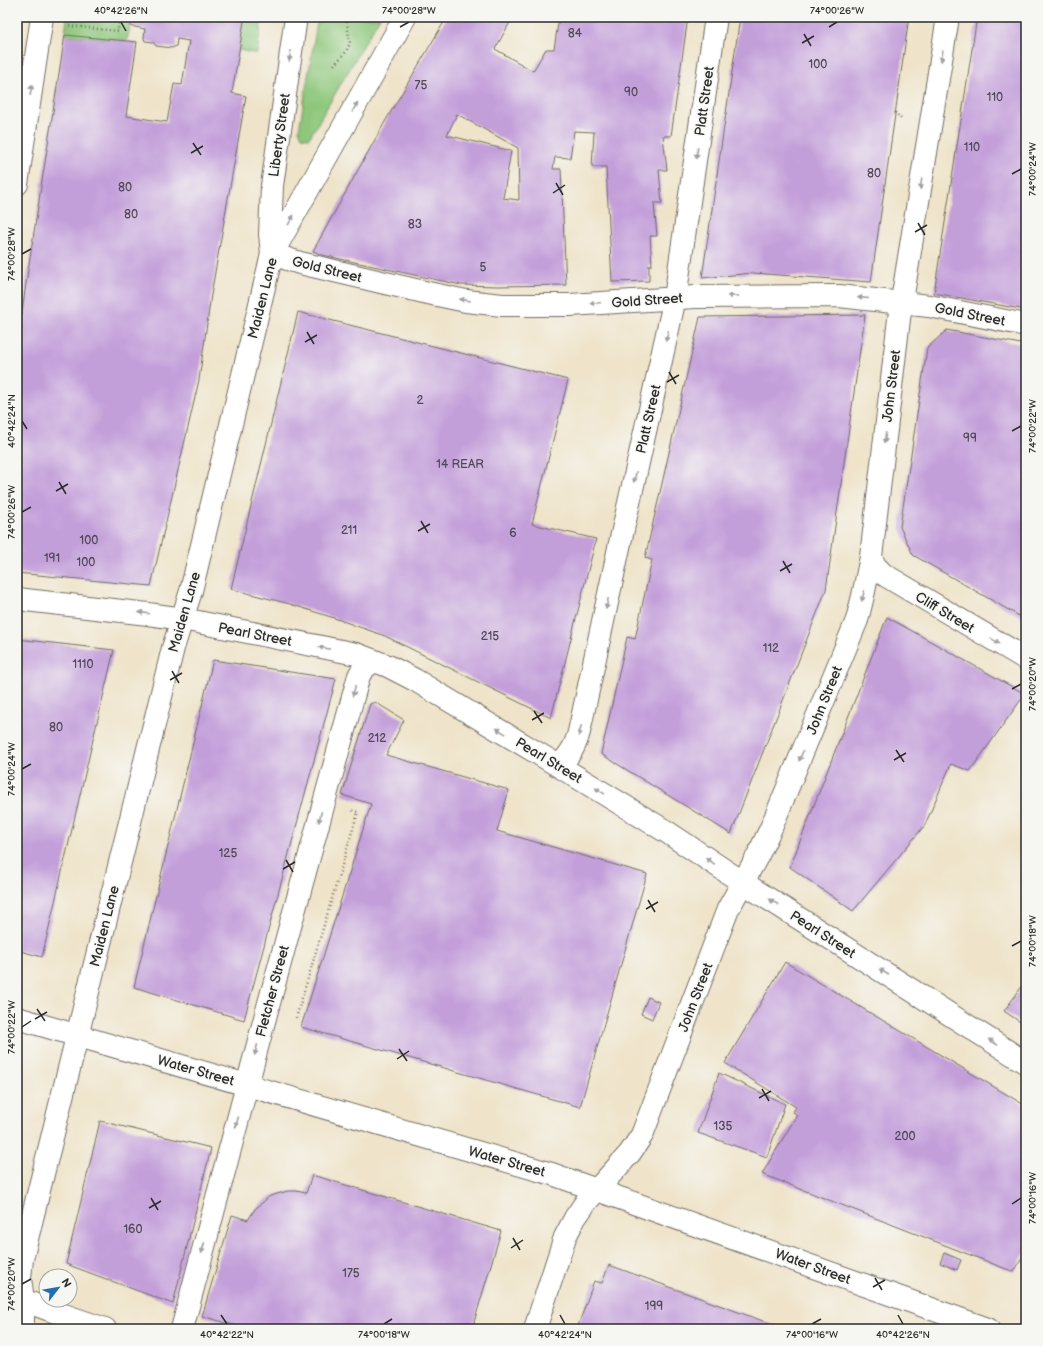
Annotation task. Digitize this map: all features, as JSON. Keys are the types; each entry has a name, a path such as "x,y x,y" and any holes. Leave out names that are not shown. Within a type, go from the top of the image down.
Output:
{"street":[{"path":"17,184 42,17"},
{"name":"Liberty Street","path":"272,254 270,234 272,186 296,17"},
{"name":"Maiden Lane","path":"23,1329 20,1299 22,1259 173,648 195,576 272,254 405,17"},
{"name":"Platt Street","path":"559,766 576,745 675,298 716,17"},
{"name":"John Street","path":"535,1329 565,1237 586,1202 596,1189 630,1153 642,1135 728,909 771,828 857,620 871,557 902,302 948,17"},
{"name":"Gold Street","path":"272,254 300,263 428,294 466,301 502,305 570,305 675,298 839,296 902,302 948,309 1026,325"},
{"name":"Cliff Street","path":"871,557 875,566 883,574 1026,659"},
{"name":"Pearl Street","path":"17,599 183,619 356,654 375,661 415,680 667,832 742,882 1026,1063"},
{"name":"Fletcher Street","path":"182,1329 359,674 375,661"},
{"name":"Water Street","path":"17,1018 552,1174 988,1329"},
{"path":"20,1299 105,1329"}],"path":[{"path":"66,25 118,32 120,17"},
{"path":"334,65 346,52 350,43 346,17"},
{"path":"895,112 902,120"},
{"path":"296,1018 358,812 350,809"}],"green space":[{"path":"67,17 128,17 127,23 130,26 127,41 65,35"},
{"path":"242,17 262,17 257,54 239,50"},
{"path":"318,17 380,17 309,138 302,137 299,130"}],"building":[{"path":"128,17 242,17 244,21 232,93 246,96 211,295 199,380 151,586 17,573 17,350 65,35 137,42 126,116 167,122 174,84 182,85 189,41 177,39 176,46 172,48 156,46 153,42 145,41 145,29 130,26 127,23"},
{"path":"447,17 513,17 495,49 533,71 546,49 554,49 559,17 688,17 671,136 663,136 667,170 659,170 662,203 654,203 657,236 650,236 652,265 649,265 649,281 612,282 606,167 592,167 594,132 574,131 570,158 555,157 553,169 561,169 566,285 461,285 322,255 313,251 386,120","holes":["457,114 518,148 519,200 503,198 511,151 447,135"]},
{"path":"740,17 909,17 871,282 753,273 702,278"},
{"path":"977,17 1026,17 1026,310 934,293"},
{"path":"298,312 568,380 532,524 596,539 551,718 385,636 290,604 231,589"},
{"path":"865,315 826,590 731,834 601,754 627,637 635,639 652,560 645,558 700,317"},
{"path":"947,330 1026,345 1026,620 913,555 900,527 927,348"},
{"path":"887,617 1025,694 970,771 951,764 925,825 853,911 790,867"},
{"path":"17,639 114,650 42,957 17,950"},
{"path":"213,660 336,679 244,1020 134,987"},
{"path":"375,702 404,720 386,755 509,790 497,831 647,874 580,1107 301,1027 371,804 342,795 370,704"},
{"path":"785,962 1026,1106 1026,1251 1014,1272 762,1174 797,1115 793,1112 796,1107 725,1063"},
{"path":"1026,981 1026,1026 1004,1011"},
{"path":"648,997 659,1002 652,1019 641,1014"},
{"path":"719,1073 785,1104 767,1157 698,1133"},
{"path":"100,1121 211,1148 173,1304 66,1264"},
{"path":"312,1175 501,1231 472,1329 459,1329 454,1327 453,1329 248,1329 202,1316 232,1215 248,1220 255,1209 270,1196 288,1191 306,1193"},
{"path":"944,1253 961,1260 957,1270 940,1263"},
{"path":"609,1265 785,1329 577,1329 594,1281 602,1283"}]}
